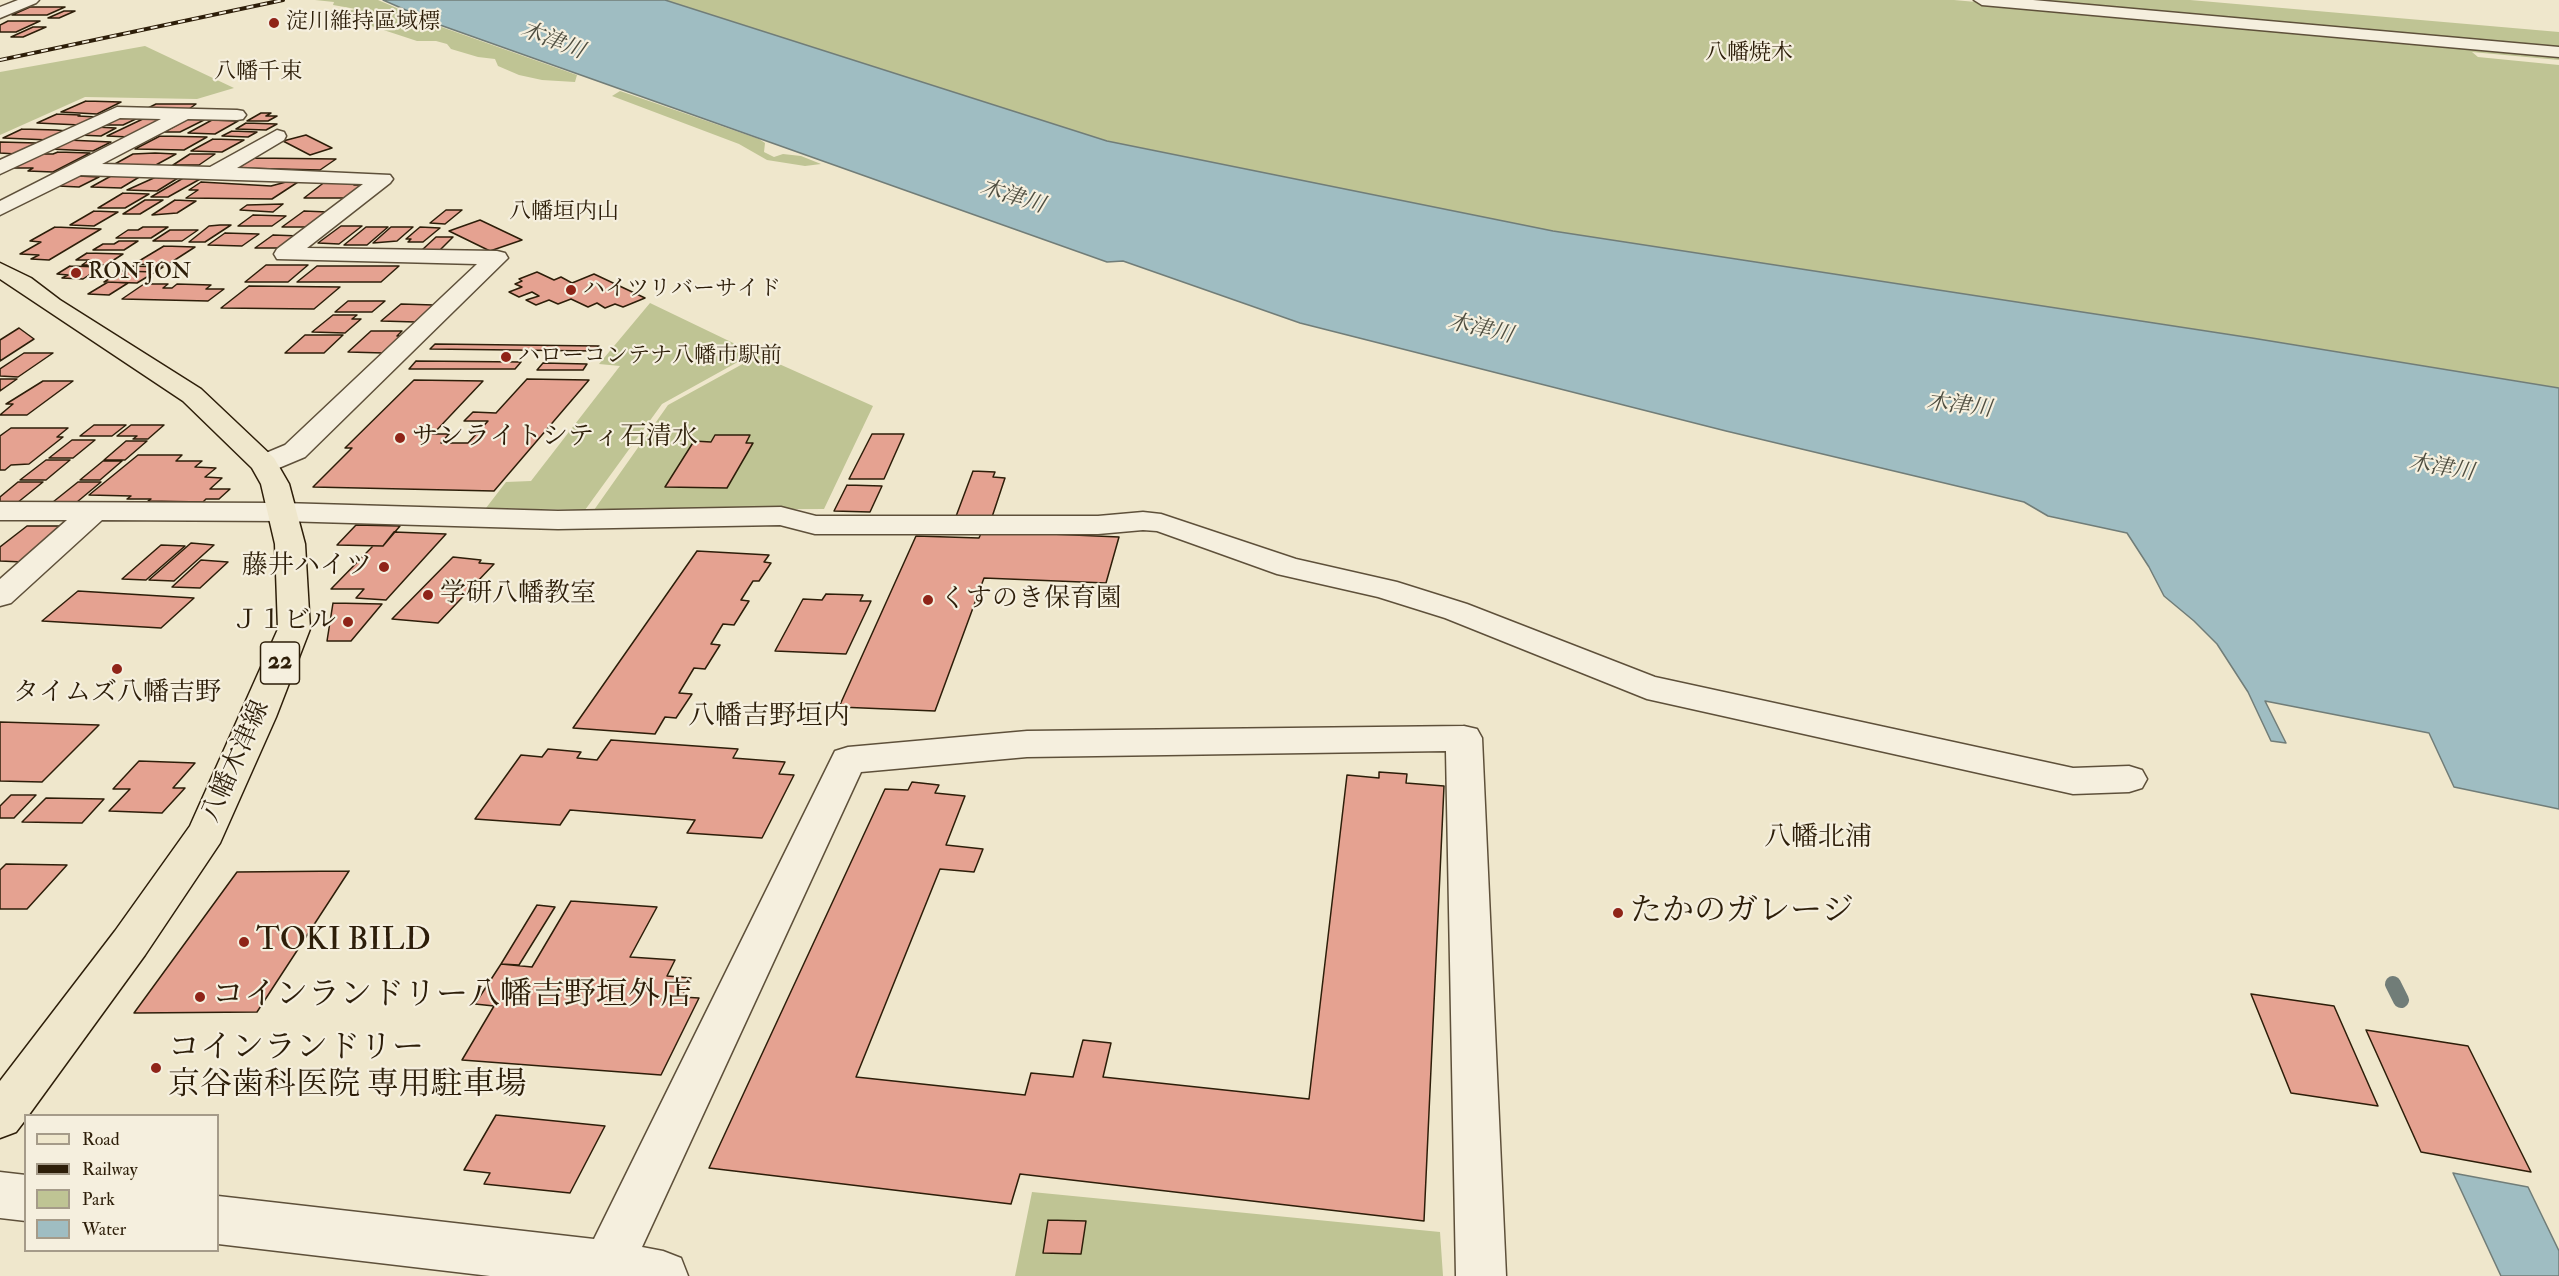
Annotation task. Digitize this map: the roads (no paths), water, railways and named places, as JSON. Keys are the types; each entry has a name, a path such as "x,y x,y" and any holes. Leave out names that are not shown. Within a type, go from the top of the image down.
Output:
{"main road":[{"name":"八幡木津線","path":"0,270 192,395 264,464 275,484 290,544 294,629 258,717 206,832 129,943 0,1117"}],"street":[{"path":"0,13 31,0"},
{"path":"1982,0 2559,52"},
{"path":"0,168 117,112 237,115"},
{"path":"0,209 184,114"},
{"path":"215,173 278,135"},
{"path":"0,174 215,173 383,179 285,254 497,258 295,451 264,464"},
{"path":"0,532 13,511 282,512 558,520 781,516 815,525 1098,525 1143,521 1161,523 1288,567 1386,590 1456,611 1647,687 2073,782 2129,779"},
{"path":"0,596 95,511"},
{"path":"608,1264 848,760 1027,744 1464,738 1481,1276"},
{"path":"0,1195 24,1198"},
{"path":"219,1220 608,1264 663,1276"}],"water":[{"name":"木津川","path":"383,0 665,0 1107,141 1553,231 2252,338 2559,388 2559,809 2454,787 2429,733 2265,701 2286,743 2271,741 2248,692 2217,644 2164,596 2127,533 2048,516 2024,502 1726,431 1300,323 1123,261 1107,262 440,25"},
{"path":"2453,1173 2528,1187 2559,1251 2559,1276 2501,1276"}],"waterway":[{"path":"2393,984 2401,1000"}],"railway":[{"path":"0,60 283,0"}],"place":[{"name":"淀川維持區域標","path":"274,23"},
{"name":"RON JON","path":"76,273"},
{"name":"ハイツリバーサイド","path":"571,290"},
{"name":"ハローコンテナ八幡市駅前","path":"506,357"},
{"name":"サンライトシティ石清水","path":"400,438"},
{"name":"藤井ハイツ","path":"384,567"},
{"name":"学研八幡教室","path":"428,595"},
{"name":"くすのき保育園","path":"928,600"},
{"name":"Ｊ１ビル","path":"348,622"},
{"name":"タイムズ八幡吉野","path":"117,669"},
{"name":"たかのガレージ","path":"1618,913"},
{"name":"TOKI BILD","path":"244,942"},
{"name":"コインランドリー八幡吉野垣外店","path":"200,997"},
{"name":"コインランドリー 京谷歯科医院 専用駐車場","path":"156,1068"}],"district":[{"name":"八幡焼木","path":"1749,54"},
{"name":"八幡千束","path":"258,73"},
{"name":"八幡垣内山","path":"564,213"},
{"name":"八幡吉野垣内","path":"769,718"},
{"name":"八幡北浦","path":"1818,839"}]}
